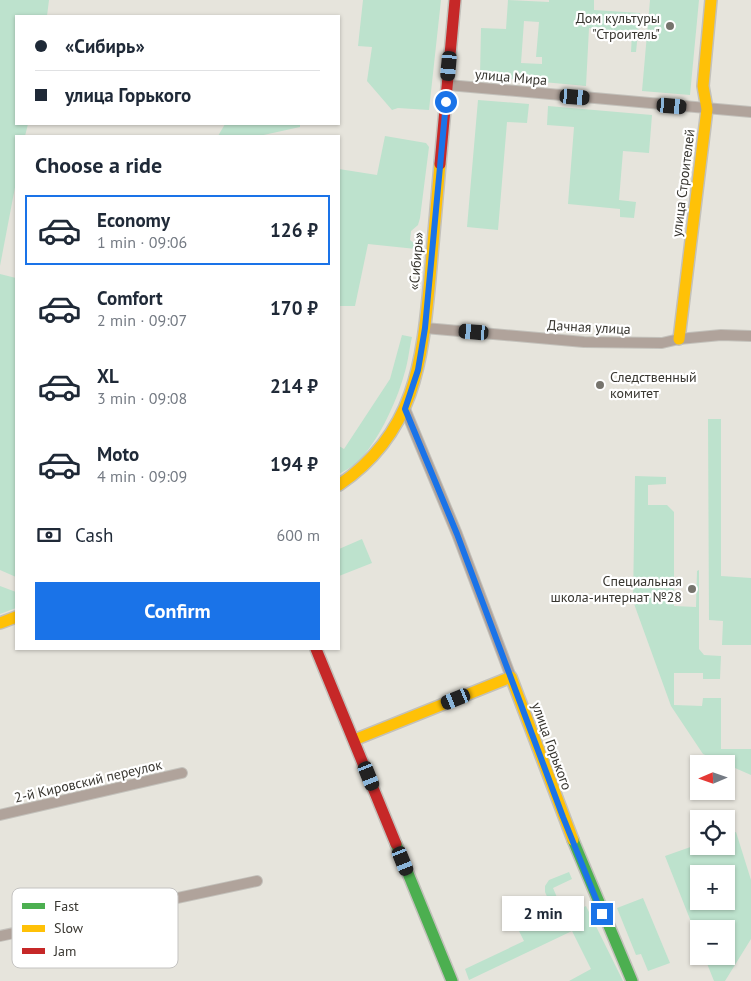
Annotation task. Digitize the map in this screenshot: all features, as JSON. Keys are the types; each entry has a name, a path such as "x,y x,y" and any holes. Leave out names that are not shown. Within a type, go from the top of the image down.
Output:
{"main road":[{"name":"«Сибирь»","path":"340,484 360,472 376,455 405,409 418,370 425,328 455,0"},
{"name":"улица Строителей","path":"679,339 707,109 703,86 711,0"},
{"path":"0,624 15,617"},
{"path":"316,650 452,981"},
{"path":"354,740 511,677"},
{"name":"улица Горького","path":"511,677 563,817 602,914 632,981"}],"street":[{"name":"улица Мира","path":"448,85 751,112"},
{"name":"Дачная улица","path":"425,328 594,342 662,343 679,339 720,335 751,336"},
{"path":"405,409 457,534 511,677"},
{"name":"2-й Кировский переулок","path":"0,815 182,773"},
{"path":"178,898 257,881"}],"green space":[{"path":"0,0 49,0 47,15 15,15 15,125 28,125 25,135 15,135 15,187 0,266"},
{"path":"363,0 441,0 429,110 398,108 392,110 367,81 372,47 358,46"},
{"path":"508,0 549,2 549,0 594,0 594,10 640,13 636,52 631,52 632,33 589,28 586,86 480,76 481,28 506,29","holes":["524,21 539,22 536,57 542,57 542,64 521,63"]},
{"path":"650,0 699,0 690,95 642,91"},
{"path":"478,100 529,104 527,123 507,122 498,230 467,227"},
{"path":"548,106 652,115 649,153 623,151 619,200 636,202 634,218 620,217 620,209 568,204 574,127 547,125"},
{"path":"224,125 300,125 300,127 264,135 219,135"},
{"path":"385,136 426,143 429,147 420,218 418,225 411,231 410,240 417,246 416,249 368,244 355,306 340,306 340,169 377,175"},
{"path":"0,274 15,278 15,577 0,570"},
{"path":"402,335 412,337 401,386 385,423 371,447 363,456 340,473 340,447 344,449 390,379"},
{"path":"708,419 721,419 721,576 751,578 751,645 722,645 723,621 709,620"},
{"path":"635,476 666,477 666,484 648,485 648,505 667,505 674,512 674,606 696,607 697,571 699,570 699,649 704,655 721,656 720,679 703,679 703,673 674,673 674,705 702,706 703,698 721,698 721,749 751,749 751,775 735,768 735,755 703,754 671,706 633,601"},
{"path":"362,539 372,563 340,576 340,549"},
{"path":"0,586 15,592 15,608 0,614"},
{"path":"736,832 751,880 751,939 735,965 735,920 690,920 665,856 690,847 690,855 735,855"},
{"path":"569,872 572,879 553,888 565,916 586,906 623,981 569,981 591,969 572,931 469,980 465,969 524,941 519,931 544,922 537,908 543,905 551,922 557,919 545,892 545,886 549,880"},
{"path":"643,898 670,963 648,971 641,954 636,955 617,908"},
{"path":"708,965 735,965 725,981 714,981"}],"traffic: fast":[{"path":"573,840 632,981"},
{"path":"396,844 452,981"}],"traffic: slow":[{"path":"679,339 707,109 703,86 711,0"},
{"path":"340,484 364,465 384,443 399,419 410,394 418,367 427,309 440,164"},
{"path":"0,623 15,617"},
{"path":"354,740 511,677 573,840"}],"traffic: jam":[{"path":"440,164 455,0"},
{"path":"316,650 396,844"}],"place":[{"name":"Дом культуры \"Строитель\"","path":"670,26"},
{"name":"Следственный комитет","path":"600,385"},
{"name":"Специальная школа-интернат №28","path":"692,589"}],"route":[{"path":"446,102 425,328 418,370 405,409 457,534 563,817 602,914"}]}
